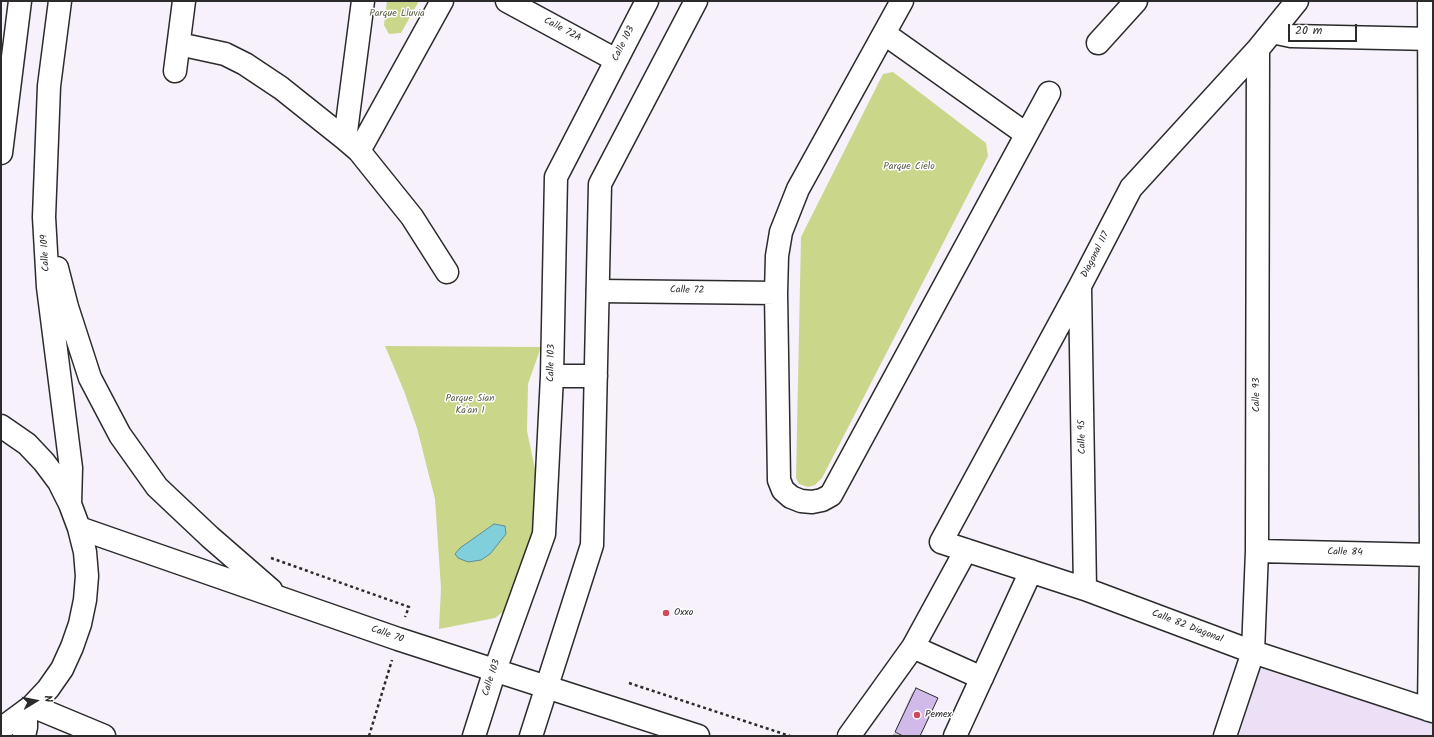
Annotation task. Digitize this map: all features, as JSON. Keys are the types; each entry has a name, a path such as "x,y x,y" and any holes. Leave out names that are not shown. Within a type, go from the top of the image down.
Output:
{"street":[{"path":"1,152 20,1"},
{"name":"Calle 109","path":"60,1 49,86 44,217 48,287 71,468 70,504"},
{"path":"175,71 184,1"},
{"path":"352,145 363,1"},
{"path":"352,145 442,1"},
{"name":"Calle 72A","path":"507,1 616,60"},
{"name":"Calle 103","path":"474,736 494,670 544,534 552,376 556,177 647,1"},
{"path":"531,736 592,544 600,184 695,1"},
{"path":"902,1 798,189 787,212 781,232 777,256 776,293 779,480 783,490 791,497 801,501 812,502 822,500 831,495 1049,93"},
{"path":"1098,43 1136,1"},
{"name":"Diagonal 117","path":"941,542 1080,286 1131,188 1258,49 1297,1"},
{"path":"1429,1 1431,39 1431,710"},
{"path":"1272,32 1291,36 1431,39"},
{"path":"885,34 1026,134"},
{"path":"179,44 225,54 245,64 282,88 352,145 412,217 447,272"},
{"name":"Calle 93","path":"1225,736 1253,652 1257,551 1258,49"},
{"path":"44,217 67,307 90,378 120,435 157,487 210,537 280,598"},
{"name":"Calle 95","path":"1080,286 1085,589"},
{"name":"Calle 72","path":"598,291 776,293"},
{"path":"552,376 596,376"},
{"path":"1,426 27,444 44,462 59,482 70,504 79,528 85,552 87,576 85,600 80,624 62,669 48,689 29,708 1,729"},
{"name":"Calle 70","path":"79,528 398,640 698,736"},
{"name":"Calle 82 Diagonal","path":"941,542 1085,589 1253,652 1431,710"},
{"path":"849,736 913,647 966,550"},
{"name":"Calle 84","path":"1257,551 1432,554"},
{"path":"955,736 1031,571"},
{"path":"913,647 982,678"},
{"path":"24,736 29,708"},
{"path":"29,708 104,736"}],"path":[{"path":"629,683 790,736"}],"shaded area":[{"path":"1260,668 1433,724 1433,736 1239,736"}],"green space":[{"name":"Parque Lluvia","path":"387,1 419,1 401,33 389,34 384,25"},
{"name":"Parque Cielo","path":"893,72 986,143 988,156 822,478 815,485 808,487 799,484 796,478 801,237 883,74"},
{"name":"Parque Sian Ka'an I","path":"385,346 541,347 528,384 527,431 539,488 537,540 509,607 495,618 439,629 441,588 435,499 417,428 404,391"}],"water":[{"path":"494,524 505,526 506,534 490,554 481,560 468,562 458,558 455,554 460,548"}],"building":[{"name":"Pemex","path":"916,688 938,698 920,736 903,736 895,732"}],"place":[{"name":"Oxxo","path":"666,613"},
{"name":"Pemex","path":"917,715"}]}
